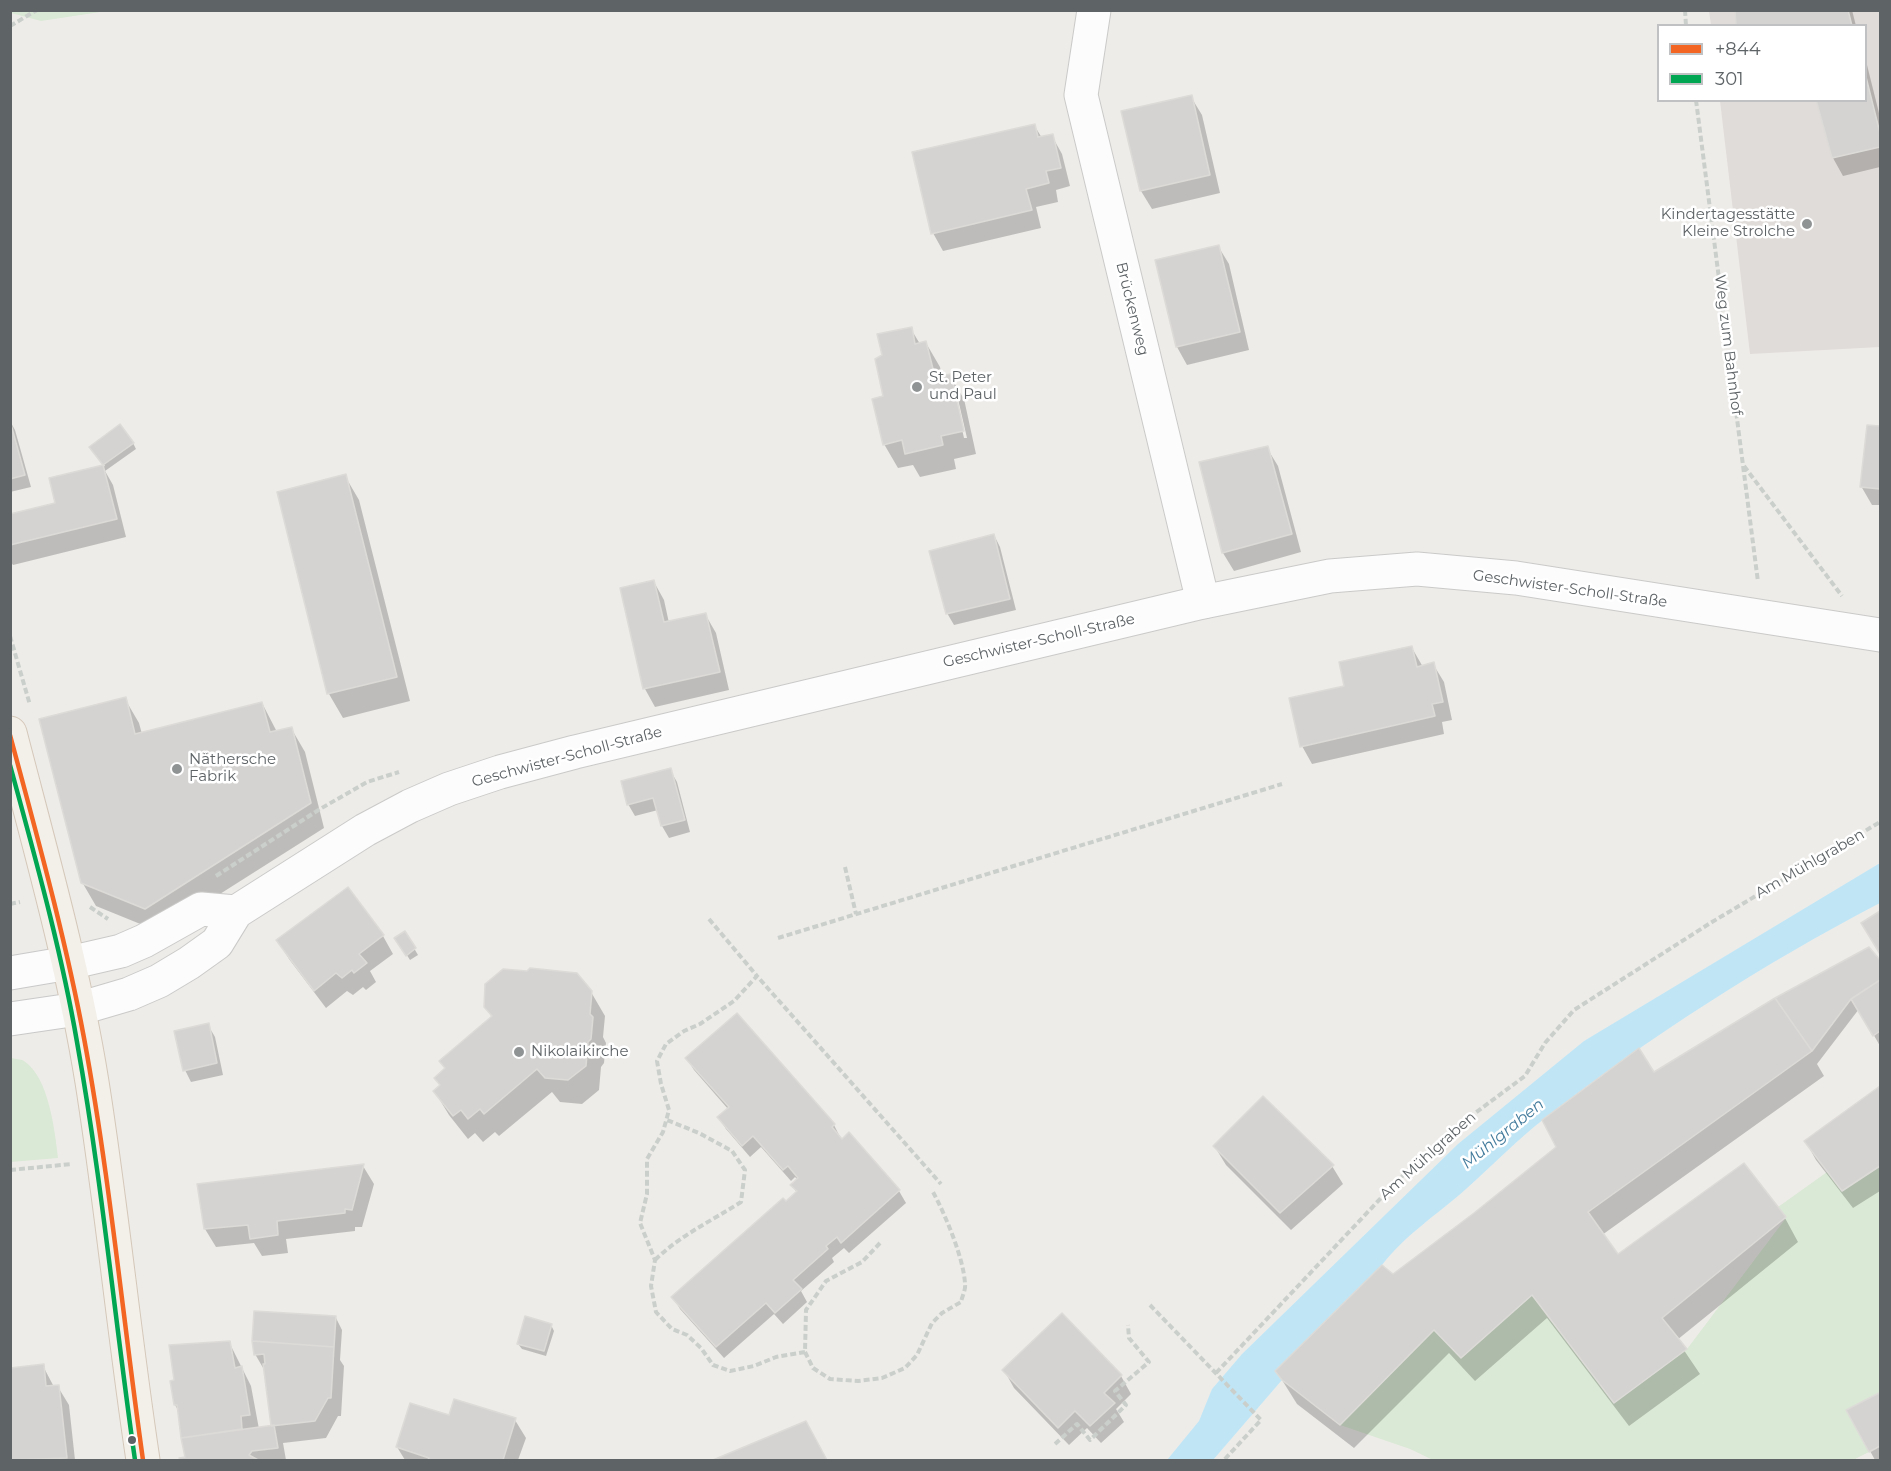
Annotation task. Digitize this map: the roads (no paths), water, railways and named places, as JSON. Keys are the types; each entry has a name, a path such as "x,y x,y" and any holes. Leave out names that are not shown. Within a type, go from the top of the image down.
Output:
{"main road":[{"path":"10,733 69,963 92,1083 143,1461"}],"street":[{"name":"Brückenweg","path":"1094,12 1081,95 1203,602"},
{"name":"Geschwister-Scholl-Straße","path":"10,1019 78,1008 129,994 159,981 217,943 236,912 374,825 449,789 500,772 669,729 1203,602 1330,576 1417,570 1516,578 1881,635"},
{"path":"10,973 121,951 144,941 201,909 236,912"}],"water":[{"name":"Mühlgraben","path":"1880,863 1880,903 1793,951 1708,1003 1624,1059 1544,1119 1401,1244 1275,1371 1282,1380 1213,1460 1167,1460 1199,1421 1212,1389 1242,1354 1458,1144 1584,1041"}],"place":[{"name":"Kindertagesstätte Kleine Strolche","path":"1807,224"},
{"name":"St. Peter und Paul","path":"917,387"},
{"name":"Näthersche Fabrik","path":"177,769"},
{"name":"Nikolaikirche","path":"519,1052"}]}
